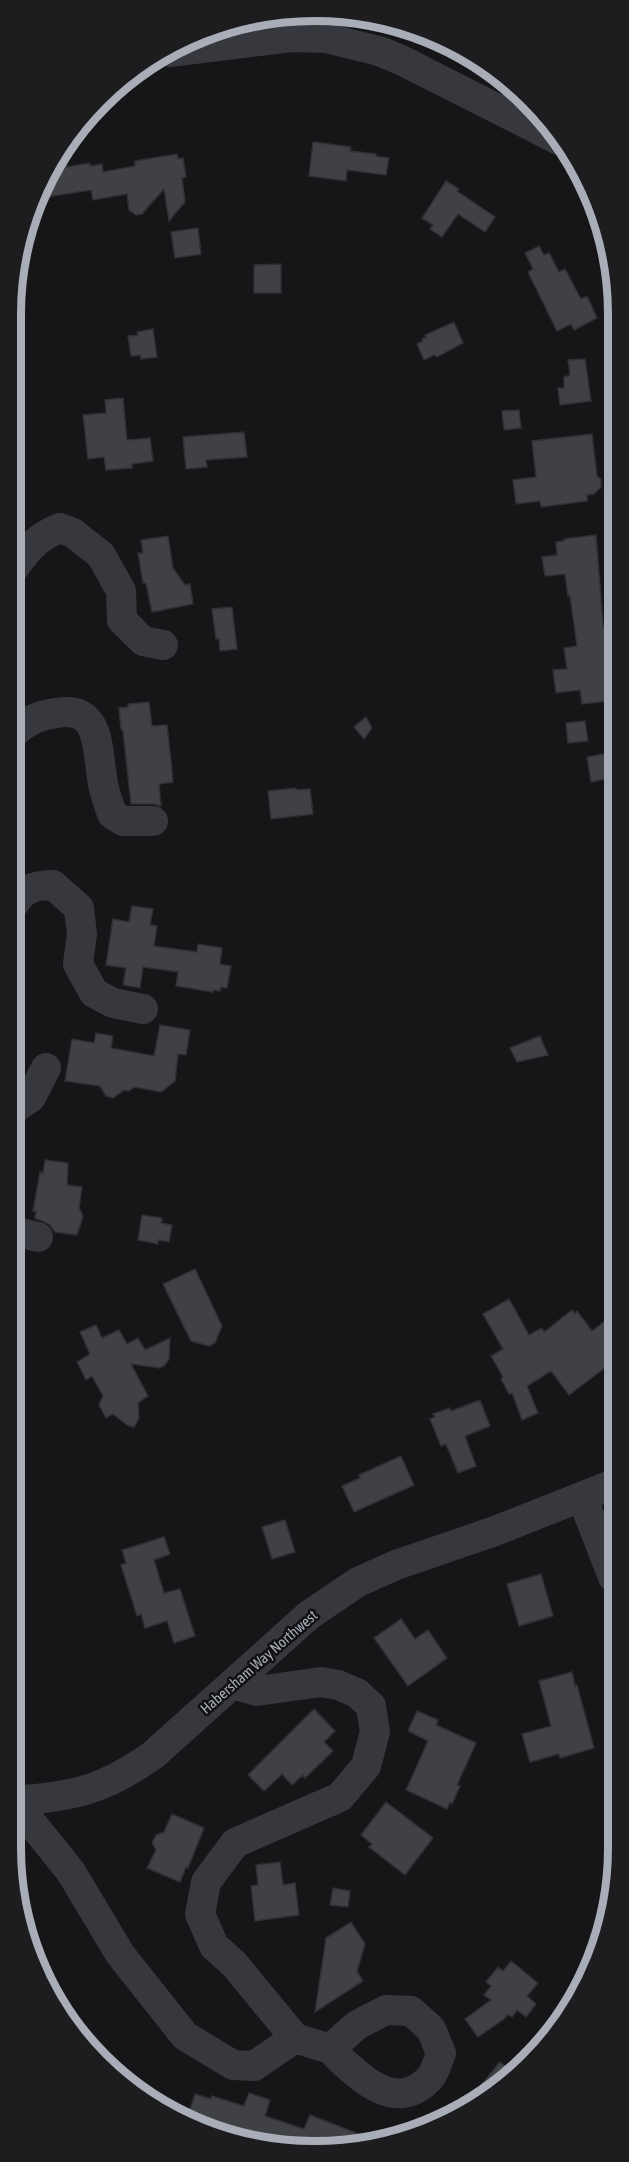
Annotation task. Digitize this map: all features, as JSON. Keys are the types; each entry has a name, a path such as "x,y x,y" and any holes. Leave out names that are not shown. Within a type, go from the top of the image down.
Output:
{"street":[{"path":"187,50 292,38 326,38 379,51 401,60 544,133"},
{"path":"21,558 26,550 47,533 60,528 73,533 101,555 121,591 122,620 143,640 163,645"},
{"path":"21,726 42,715 69,711 86,718 97,736 102,780 112,814 123,821 153,821"},
{"path":"21,895 34,885 53,885 80,908 82,934 78,964 94,993 113,1004 143,1009"},
{"path":"21,1104 31,1097 46,1068"},
{"name":"Habersham Way Northwest","path":"21,1800 73,1794 117,1778 153,1755 309,1615 358,1582 396,1565 495,1531 608,1486"},
{"path":"582,1497 608,1564"},
{"path":"232,1684 257,1691 321,1682 338,1685 357,1693 371,1706 375,1732 366,1766 340,1797 235,1843 206,1882 200,1914 214,1946 234,1964 295,2038 330,2049"},
{"path":"21,1812 71,1872 120,1954 185,2036 233,2065 254,2066 295,2038"}],"building":[{"path":"313,142 351,147 350,151 389,158 386,175 347,170 346,181 309,176"},
{"path":"177,154 178,159 183,158 186,177 182,178 185,202 169,221 164,189 142,214 136,215 129,210 127,194 93,200 91,190 45,197 66,159 67,167 90,163 90,166 102,164 103,172 135,166 135,161"},
{"path":"446,181 495,217 485,232 458,214 442,237 430,229 433,225 422,218"},
{"path":"198,228 201,254 175,258 171,232"},
{"path":"539,246 544,255 549,253 559,272 565,269 581,299 587,296 597,318 574,330 571,324 557,331 528,272 533,269 525,253"},
{"path":"281,264 281,293 254,293 254,265"},
{"path":"454,322 463,343 437,357 434,355 424,360 417,344 423,341 425,335"},
{"path":"153,329 157,357 141,359 140,355 131,356 128,336"},
{"path":"585,359 591,401 560,405 558,388 564,388 564,377 570,375 568,360"},
{"path":"123,398 127,440 150,438 153,461 132,464 132,468 106,470 104,457 88,459 83,415 106,413 105,400"},
{"path":"519,410 521,428 504,430 502,411"},
{"path":"244,432 247,457 206,460 207,467 186,469 183,437"},
{"path":"592,434 597,476 601,479 601,487 594,494 587,495 587,501 541,507 540,501 516,504 513,480 536,477 532,441"},
{"path":"596,535 603,625 606,624 608,641 608,689 606,689 608,701 582,704 580,690 556,693 553,670 567,669 564,648 577,646 565,574 545,576 542,557 557,555 556,542 564,541 564,539"},
{"path":"168,536 173,568 185,585 190,584 193,604 152,612 146,583 143,583 138,553 143,553 141,540"},
{"path":"232,607 237,649 220,651 212,609"},
{"path":"149,702 152,726 167,725 173,782 159,784 161,806 131,804 121,729 119,708 128,707 128,704"},
{"path":"366,717 372,728 364,739 354,727"},
{"path":"585,721 588,741 568,743 566,723"},
{"path":"608,753 608,778 591,782 587,757"},
{"path":"296,788 296,790 310,789 313,814 271,819 268,791"},
{"path":"132,906 153,909 150,925 157,926 154,946 197,952 198,944 222,948 220,964 231,966 227,988 221,987 220,991 213,990 213,992 176,986 178,972 143,967 140,988 123,985 126,968 106,965 113,919 129,922"},
{"path":"160,1025 190,1030 186,1055 178,1054 175,1081 161,1092 134,1087 129,1091 124,1090 113,1098 106,1096 100,1086 65,1081 72,1039 94,1043 96,1033 113,1036 111,1048 154,1056"},
{"path":"540,1036 548,1055 517,1062 510,1048"},
{"path":"45,1160 68,1163 67,1185 82,1187 79,1208 83,1216 77,1235 55,1232 49,1224 35,1218 36,1211 33,1211 40,1172 43,1173"},
{"path":"142,1215 162,1218 161,1223 172,1225 169,1242 158,1240 158,1244 138,1240"},
{"path":"195,1269 222,1326 215,1343 209,1346 191,1341 163,1284"},
{"path":"509,1299 529,1335 542,1328 544,1332 572,1310 575,1314 577,1311 592,1331 608,1319 608,1366 569,1395 551,1371 527,1386 538,1413 522,1420 512,1393 509,1394 501,1379 503,1377 491,1356 503,1349 483,1314"},
{"path":"96,1325 102,1338 119,1330 127,1344 138,1338 145,1350 170,1338 169,1359 165,1365 160,1368 131,1364 148,1396 138,1403 139,1418 134,1427 127,1425 113,1414 106,1418 99,1405 103,1396 92,1376 86,1380 77,1362 90,1354 80,1332"},
{"path":"480,1400 490,1426 465,1436 476,1466 458,1473 446,1444 441,1446 430,1419 435,1417 433,1414 450,1408 451,1411"},
{"path":"401,1456 414,1485 354,1512 342,1486 360,1478 359,1475"},
{"path":"285,1520 295,1552 272,1559 262,1527"},
{"path":"164,1537 170,1554 154,1560 164,1593 180,1589 195,1636 174,1643 167,1621 145,1628 141,1614 137,1616 121,1565 126,1563 122,1550"},
{"path":"541,1574 553,1616 519,1626 507,1584"},
{"path":"401,1619 415,1639 428,1630 447,1658 408,1686 374,1638"},
{"path":"572,1672 594,1748 560,1758 559,1754 530,1762 522,1734 551,1726 539,1681"},
{"path":"314,1709 335,1731 324,1742 333,1751 305,1778 303,1775 292,1785 282,1774 264,1791 248,1775"},
{"path":"417,1711 438,1720 436,1725 476,1743 457,1785 460,1786 452,1804 450,1802 447,1809 406,1790 428,1741 408,1731"},
{"path":"386,1802 433,1838 405,1875 369,1847 372,1844 361,1835"},
{"path":"172,1814 204,1828 180,1882 147,1868 156,1850 152,1843 156,1835 164,1832"},
{"path":"280,1862 283,1885 295,1883 299,1915 255,1921 251,1886 258,1885 256,1865"},
{"path":"333,1888 350,1891 348,1907 330,1905"},
{"path":"351,1922 365,1944 357,1971 363,1981 315,2012 326,1938"},
{"path":"511,1961 538,1983 527,1996 536,2004 526,2017 517,2010 512,2017 508,2014 478,2037 465,2019 491,2000 484,1995 491,1986 486,1982 498,1967 503,1971"},
{"path":"500,2062 508,2068 478,2092 473,2095"},
{"path":"249,2093 270,2100 265,2116 304,2129 310,2115 364,2136 314,2141 276,2138 260,2133 259,2135 239,2131 189,2113 195,2094 211,2099 212,2096 244,2106"}]}
